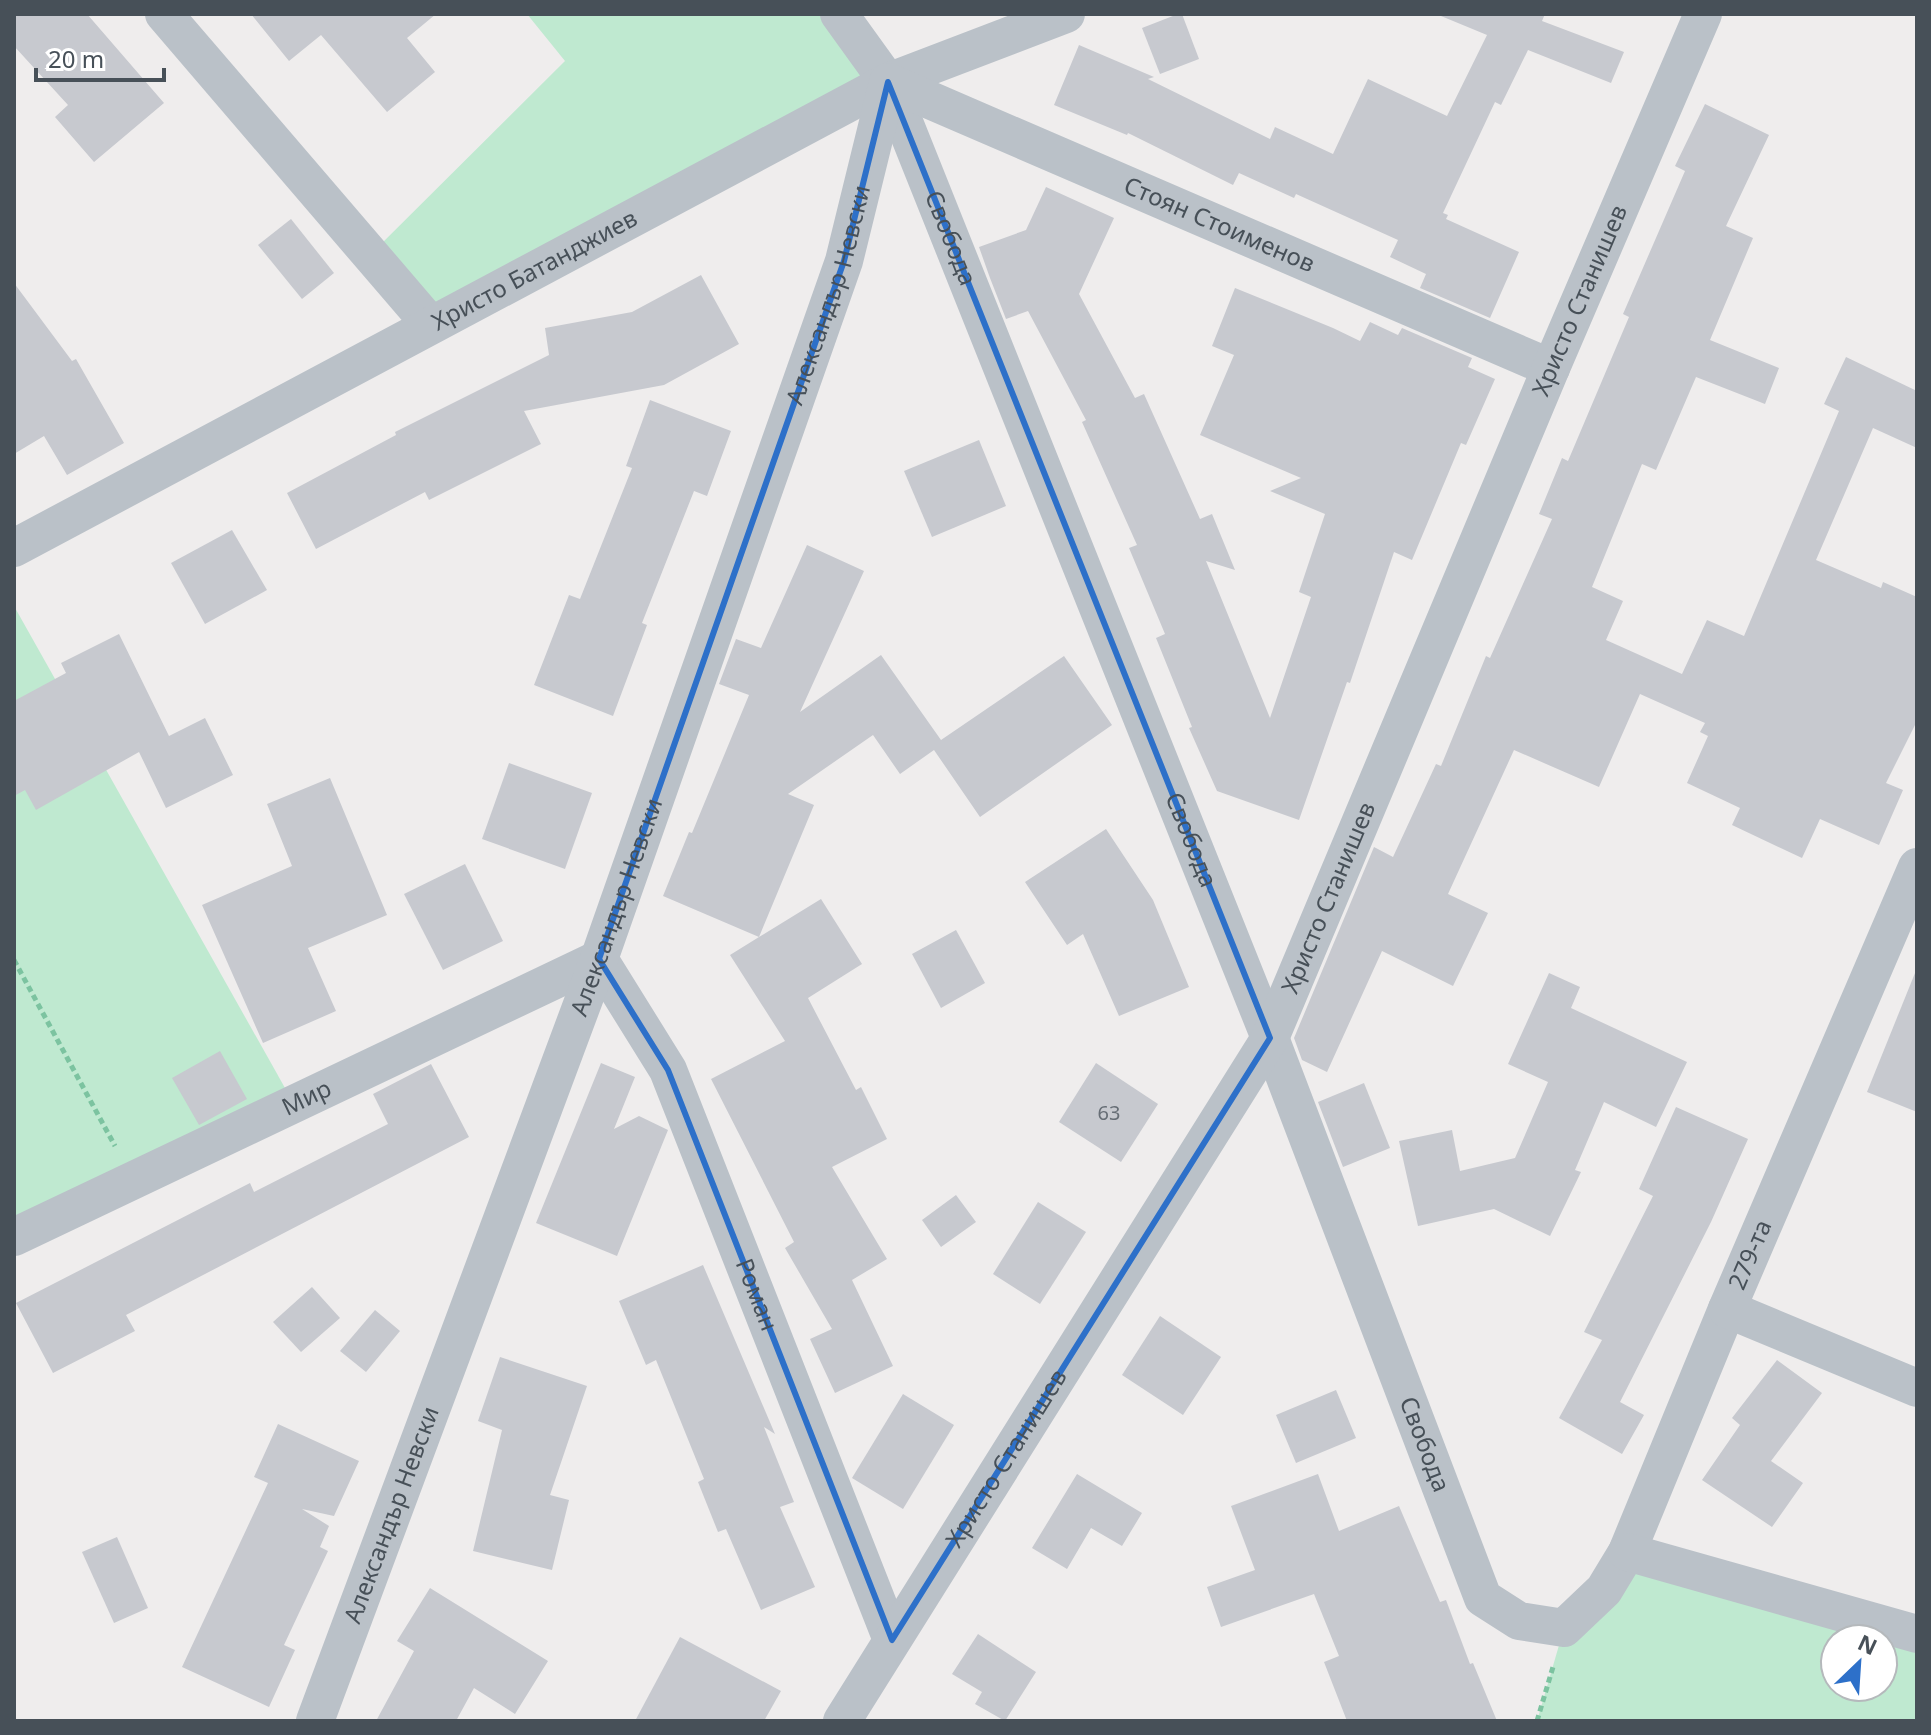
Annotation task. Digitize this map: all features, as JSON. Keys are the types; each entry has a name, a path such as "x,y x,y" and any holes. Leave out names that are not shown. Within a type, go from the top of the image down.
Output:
{"street":[{"path":"164,14 430,324"},
{"name":"Свобода","path":"839,14 888,82 1270,1038 1483,1598 1519,1621 1564,1628"},
{"name":"Христо Батанджиев","path":"14,548 888,82 1066,14"},
{"name":"Христо Станишев","path":"842,1721 1270,1038 1703,14"},
{"name":"Стоян Стоименов","path":"888,82 1551,368"},
{"name":"Александър Невски","path":"315,1721 599,959 844,261 888,82"},
{"name":"279-та","path":"1564,1628 1604,1590 1627,1552 1727,1309 1917,867"},
{"name":"Мир","path":"14,1237 599,959"},
{"name":"Роман","path":"599,959 668,1070 892,1640"},
{"path":"1727,1309 1917,1388"},
{"path":"1627,1552 1917,1634"}],"path":[{"path":"14,960 133,1180"},
{"path":"1537,1721 1564,1628"}],"highlighted area":[{"path":"888,82 1270,1038 892,1640 668,1070 599,959 844,261"}],"green space":[{"path":"527,14 839,14 888,82 430,324 371,254 565,61"},
{"path":"14,606 294,1104 14,1237"},
{"path":"1627,1552 1878,1623 1819,1623 1819,1703 1899,1703 1899,1629 1917,1634 1917,1721 1537,1721 1564,1628"}],"building":[{"path":"14,14 87,14 164,103 94,162 55,117 68,105 14,46"},
{"path":"251,14 436,14 407,38 435,72 387,112 321,35 289,61"},
{"path":"1182,14 1199,59 1160,74 1142,28"},
{"path":"1441,14 1545,14 1542,21 1624,52 1611,83 1528,50 1501,105 1495,102 1443,213 1448,215 1446,219 1519,252 1490,318 1420,288 1426,274 1390,257 1398,240 1296,194 1294,198 1239,173 1233,185 1128,133 1054,105 1079,45 1154,77 1148,79 1270,139 1275,127 1333,154 1368,79 1447,116 1487,35"},
{"path":"1705,104 1769,135 1726,226 1753,238 1710,340 1779,368 1765,404 1696,377 1656,470 1642,464 1592,587 1623,601 1606,640 1682,674 1707,620 1744,636 1839,411 1824,404 1846,357 1917,391 1917,448 1873,428 1816,560 1881,588 1883,582 1917,597 1917,721 1886,783 1903,790 1879,845 1820,819 1802,858 1732,825 1740,808 1687,783 1708,736 1700,732 1705,723 1640,694 1599,787 1514,750 1448,894 1488,913 1453,986 1382,951 1327,1072 1302,1060 1294,1038 1374,847 1393,857 1436,764 1441,766 1486,656 1490,658 1552,519 1539,514 1562,458 1568,461 1629,317 1623,314 1685,171 1675,166"},
{"path":"1046,187 1114,218 1079,294 1135,398 1144,394 1200,519 1212,514 1235,570 1206,561 1270,718 1311,597 1299,592 1325,514 1270,491 1301,478 1200,435 1234,355 1212,346 1235,288 1360,341 1370,322 1398,335 1402,328 1472,358 1468,367 1495,379 1466,445 1461,443 1412,560 1394,552 1299,820 1217,791 1189,728 1192,727 1156,638 1165,634 1129,548 1137,545 1082,422 1086,420 1028,311 1006,319 979,247 1026,230"},
{"path":"291,219 334,273 302,299 258,245"},
{"path":"701,275 739,344 664,385 524,411 541,444 429,500 425,492 316,549 287,493 396,435 395,432 549,355 545,328 632,312"},
{"path":"14,283 72,361 76,359 124,443 67,475 44,436 14,454"},
{"path":"650,400 731,431 707,496 694,491 642,623 647,625 613,716 534,685 569,595 580,599 632,468 626,466"},
{"path":"979,440 1006,506 932,537 904,471"},
{"path":"232,530 267,590 205,624 171,563"},
{"path":"807,545 864,571 800,712 881,655 941,740 1064,656 1112,725 980,817 934,750 900,774 873,735 788,794 814,805 759,937 663,896 749,695 719,684 736,639 761,648"},
{"path":"119,634 169,736 205,718 233,775 166,808 139,752 36,810 25,790 14,796 14,701 66,673 61,663"},
{"path":"509,763 592,793 565,869 482,839"},
{"path":"330,778 387,915 308,948 336,1011 263,1043 202,905 292,866 267,804"},
{"path":"1106,829 1153,900 1189,987 1119,1016 1083,934 1067,945 1025,882"},
{"path":"465,864 503,941 443,970 404,894"},
{"path":"821,899 862,964 808,998 856,1090 861,1087 887,1139 832,1167 887,1259 852,1280 893,1366 835,1393 810,1339 832,1329 785,1248 794,1242 711,1079 785,1041 730,955"},
{"path":"956,930 985,983 941,1008 912,954"},
{"path":"1549,973 1580,987 1571,1008 1687,1062 1656,1127 1604,1102 1575,1170 1581,1172 1550,1236 1494,1209 1418,1226 1399,1141 1452,1130 1460,1171 1515,1158 1548,1082 1508,1064"},
{"path":"1917,973 1917,1112 1867,1092"},
{"path":"220,1051 247,1099 199,1125 172,1078"},
{"path":"601,1063 635,1077 614,1129 639,1116 668,1130 617,1256 536,1223"},
{"path":"1096,1063 1158,1104 1121,1162 1059,1122"},
{"path":"431,1064 469,1137 126,1315 135,1331 53,1373 16,1303 250,1183 254,1192 388,1124 373,1094"},
{"path":"1364,1083 1390,1148 1343,1167 1318,1102"},
{"path":"1676,1107 1748,1139 1711,1222 1620,1402 1644,1415 1622,1454 1559,1418 1602,1340 1584,1332 1653,1196 1639,1189"},
{"path":"956,1195 976,1222 941,1247 922,1220"},
{"path":"1038,1202 1086,1232 1040,1304 993,1274"},
{"path":"703,1265 775,1434 764,1427 794,1502 780,1507 815,1587 761,1610 726,1529 718,1532 698,1482 704,1479 656,1360 646,1365 619,1301"},
{"path":"312,1287 340,1318 301,1352 273,1322"},
{"path":"375,1310 400,1331 366,1372 340,1351"},
{"path":"1160,1316 1221,1357 1183,1415 1122,1375"},
{"path":"500,1357 587,1386 550,1495 569,1500 552,1570 473,1551 502,1430 478,1421"},
{"path":"1777,1360 1822,1393 1771,1461 1803,1483 1772,1527 1702,1480 1740,1425 1732,1418"},
{"path":"1336,1390 1356,1438 1296,1463 1276,1415"},
{"path":"903,1394 954,1425 903,1509 852,1478"},
{"path":"278,1424 359,1461 334,1516 302,1509 329,1526 320,1547 328,1551 284,1645 295,1650 269,1707 182,1667 268,1483 254,1477"},
{"path":"1077,1474 1142,1513 1122,1546 1091,1528 1067,1569 1032,1548"},
{"path":"1318,1474 1339,1531 1399,1506 1440,1602 1446,1600 1470,1664 1473,1663 1497,1721 1347,1721 1324,1662 1339,1656 1314,1594 1221,1627 1207,1587 1255,1570 1231,1506"},
{"path":"117,1537 148,1608 114,1623 82,1552"},
{"path":"430,1588 548,1661 515,1714 474,1688 456,1721 376,1721 414,1651 397,1641"},
{"path":"978,1634 1036,1672 1005,1721 975,1704 982,1692 952,1674"},
{"path":"680,1637 781,1691 764,1721 635,1721"}]}
